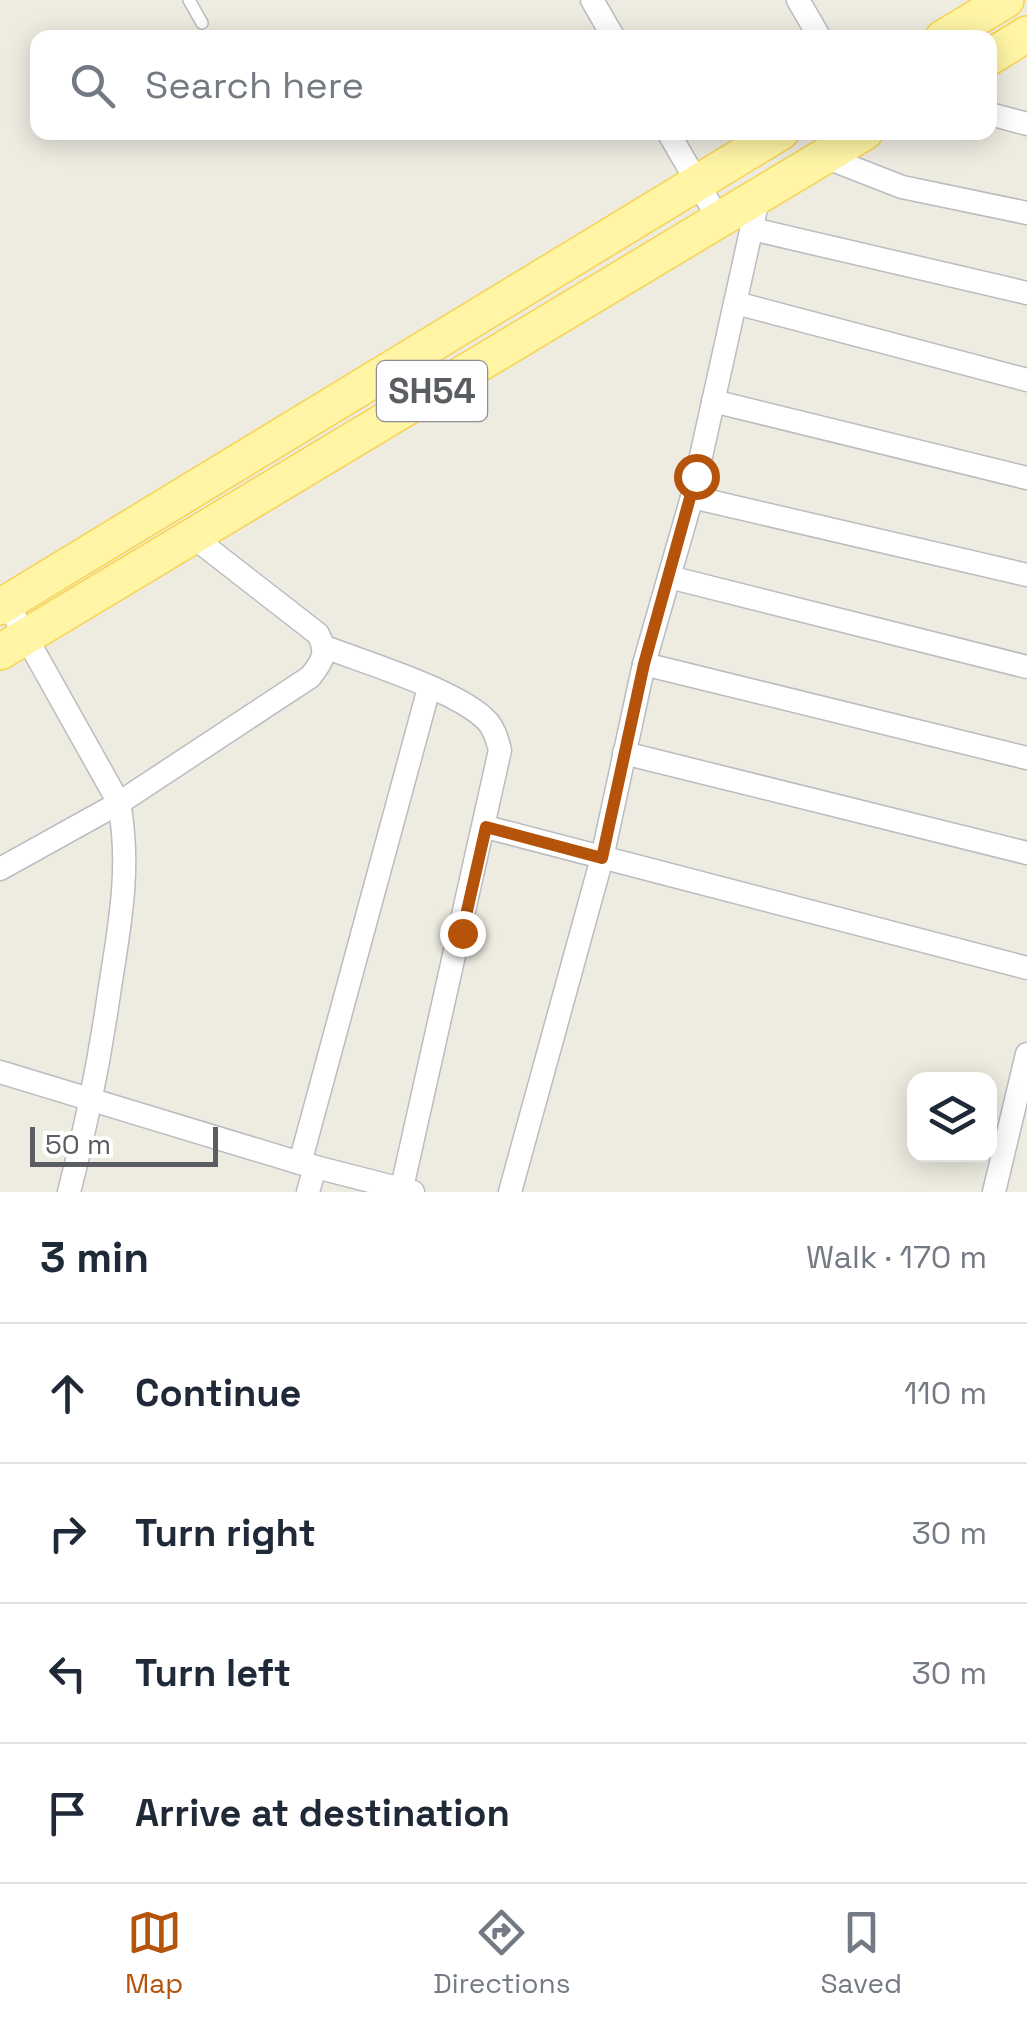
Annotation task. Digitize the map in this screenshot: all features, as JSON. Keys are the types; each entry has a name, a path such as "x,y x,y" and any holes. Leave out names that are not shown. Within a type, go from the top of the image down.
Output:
{"main road":[{"path":"956,30 1006,0"},
{"path":"997,53 1027,34"},
{"name":"SH54","path":"4,605 766,140"},
{"name":"SH54","path":"12,646 853,140"}],"street":[{"path":"592,0 609,30"},
{"path":"798,0 815,30"},
{"path":"997,116 1027,124"},
{"path":"673,140 718,218"},
{"path":"826,157 902,187 1027,213"},
{"path":"510,1192 602,858 644,664 692,497 759,195"},
{"path":"752,230 1027,293"},
{"path":"736,303 1027,380"},
{"path":"713,401 1027,478"},
{"path":"692,497 1027,575"},
{"path":"0,869 119,803 310,676 323,662 325,647 318,634 192,536"},
{"path":"669,577 1027,667"},
{"path":"4,605 12,646 119,803 126,836 125,894 93,1099 69,1192"},
{"path":"0,1072 405,1191 500,750 496,734 476,712 429,688 325,647"},
{"path":"644,664 1027,758"},
{"path":"308,1192 307,1165 429,688"},
{"path":"624,752 1027,853"},
{"path":"486,827 1027,968"},
{"path":"994,1192 1024,1083 1027,1054"}],"lane":[{"path":"189,0 202,23"}],"route":[{"path":"462,933 486,827 602,858 644,664 696,476"}]}
